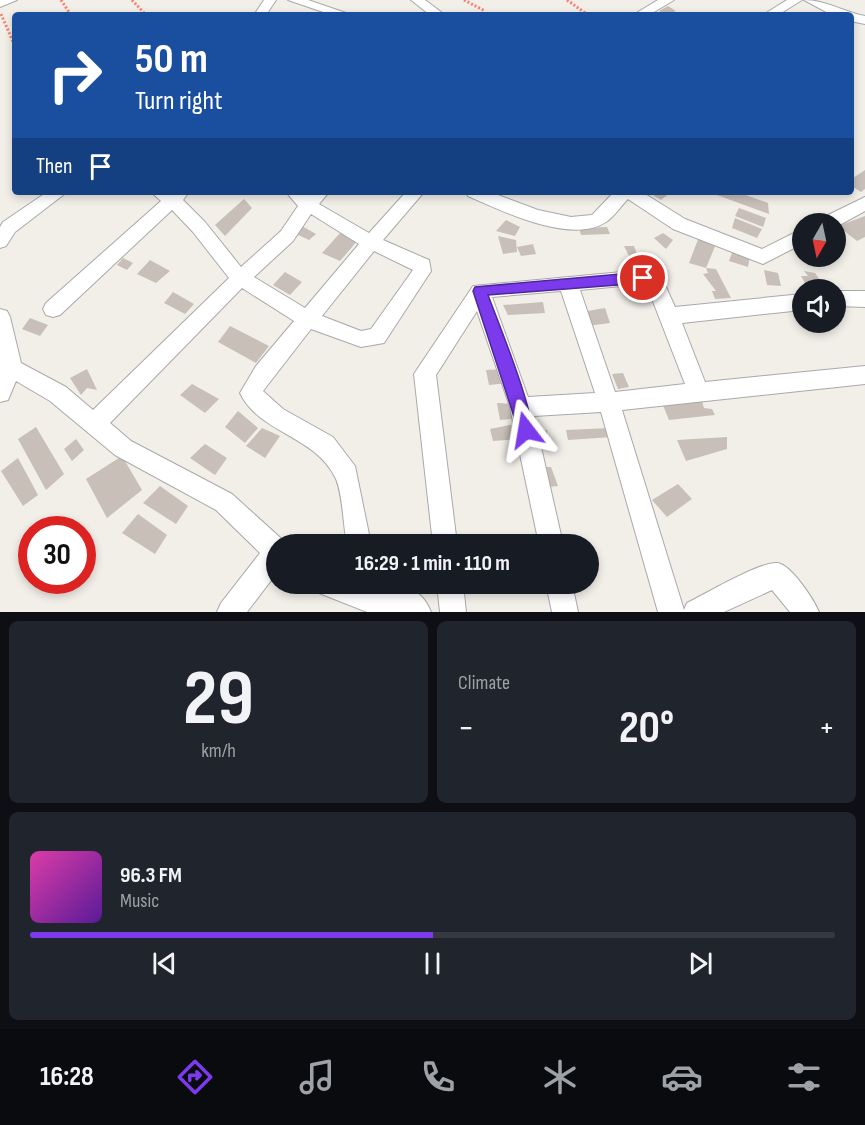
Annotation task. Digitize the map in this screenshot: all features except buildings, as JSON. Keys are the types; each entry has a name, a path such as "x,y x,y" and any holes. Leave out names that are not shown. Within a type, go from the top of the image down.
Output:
{"street":[{"path":"0,3 11,0"},
{"path":"294,0 336,12"},
{"path":"417,0 435,12"},
{"path":"645,12 668,0"},
{"path":"774,12 796,0"},
{"path":"810,0 836,12"},
{"path":"0,241 9,227 55,195"},
{"path":"53,309 170,195"},
{"path":"94,424 240,278 287,236 308,196 371,242 422,265 422,272 377,337 361,339 308,319 240,278 172,195"},
{"path":"356,534 347,474 325,444 275,416 251,393 263,370 413,195"},
{"path":"481,195 521,213 566,223 597,219 621,195"},
{"path":"635,195 679,224 763,257 792,241"},
{"path":"846,213 865,203"},
{"path":"480,291 649,278 654,281 698,391"},
{"path":"568,284 608,402 670,612"},
{"path":"480,291 521,407 549,534"},
{"path":"444,534 425,374 480,291"},
{"path":"846,299 865,299"},
{"path":"669,316 792,303"},
{"path":"0,317 12,368 0,393"},
{"path":"12,368 58,394 123,448 224,502 266,542"},
{"path":"521,407 608,402 865,375"},
{"path":"230,612 266,565"},
{"path":"696,612 765,578 778,576 806,612"},
{"path":"354,594 401,612"},
{"path":"396,594 418,612"},
{"path":"451,594 453,612"},
{"path":"561,594 565,612"}],"path":[{"path":"132,0 143,12"},
{"path":"464,0 485,11"},
{"path":"567,0 584,12"},
{"path":"0,12 12,39"}],"route":[{"path":"526,430 521,407 480,291 643,278"}]}
